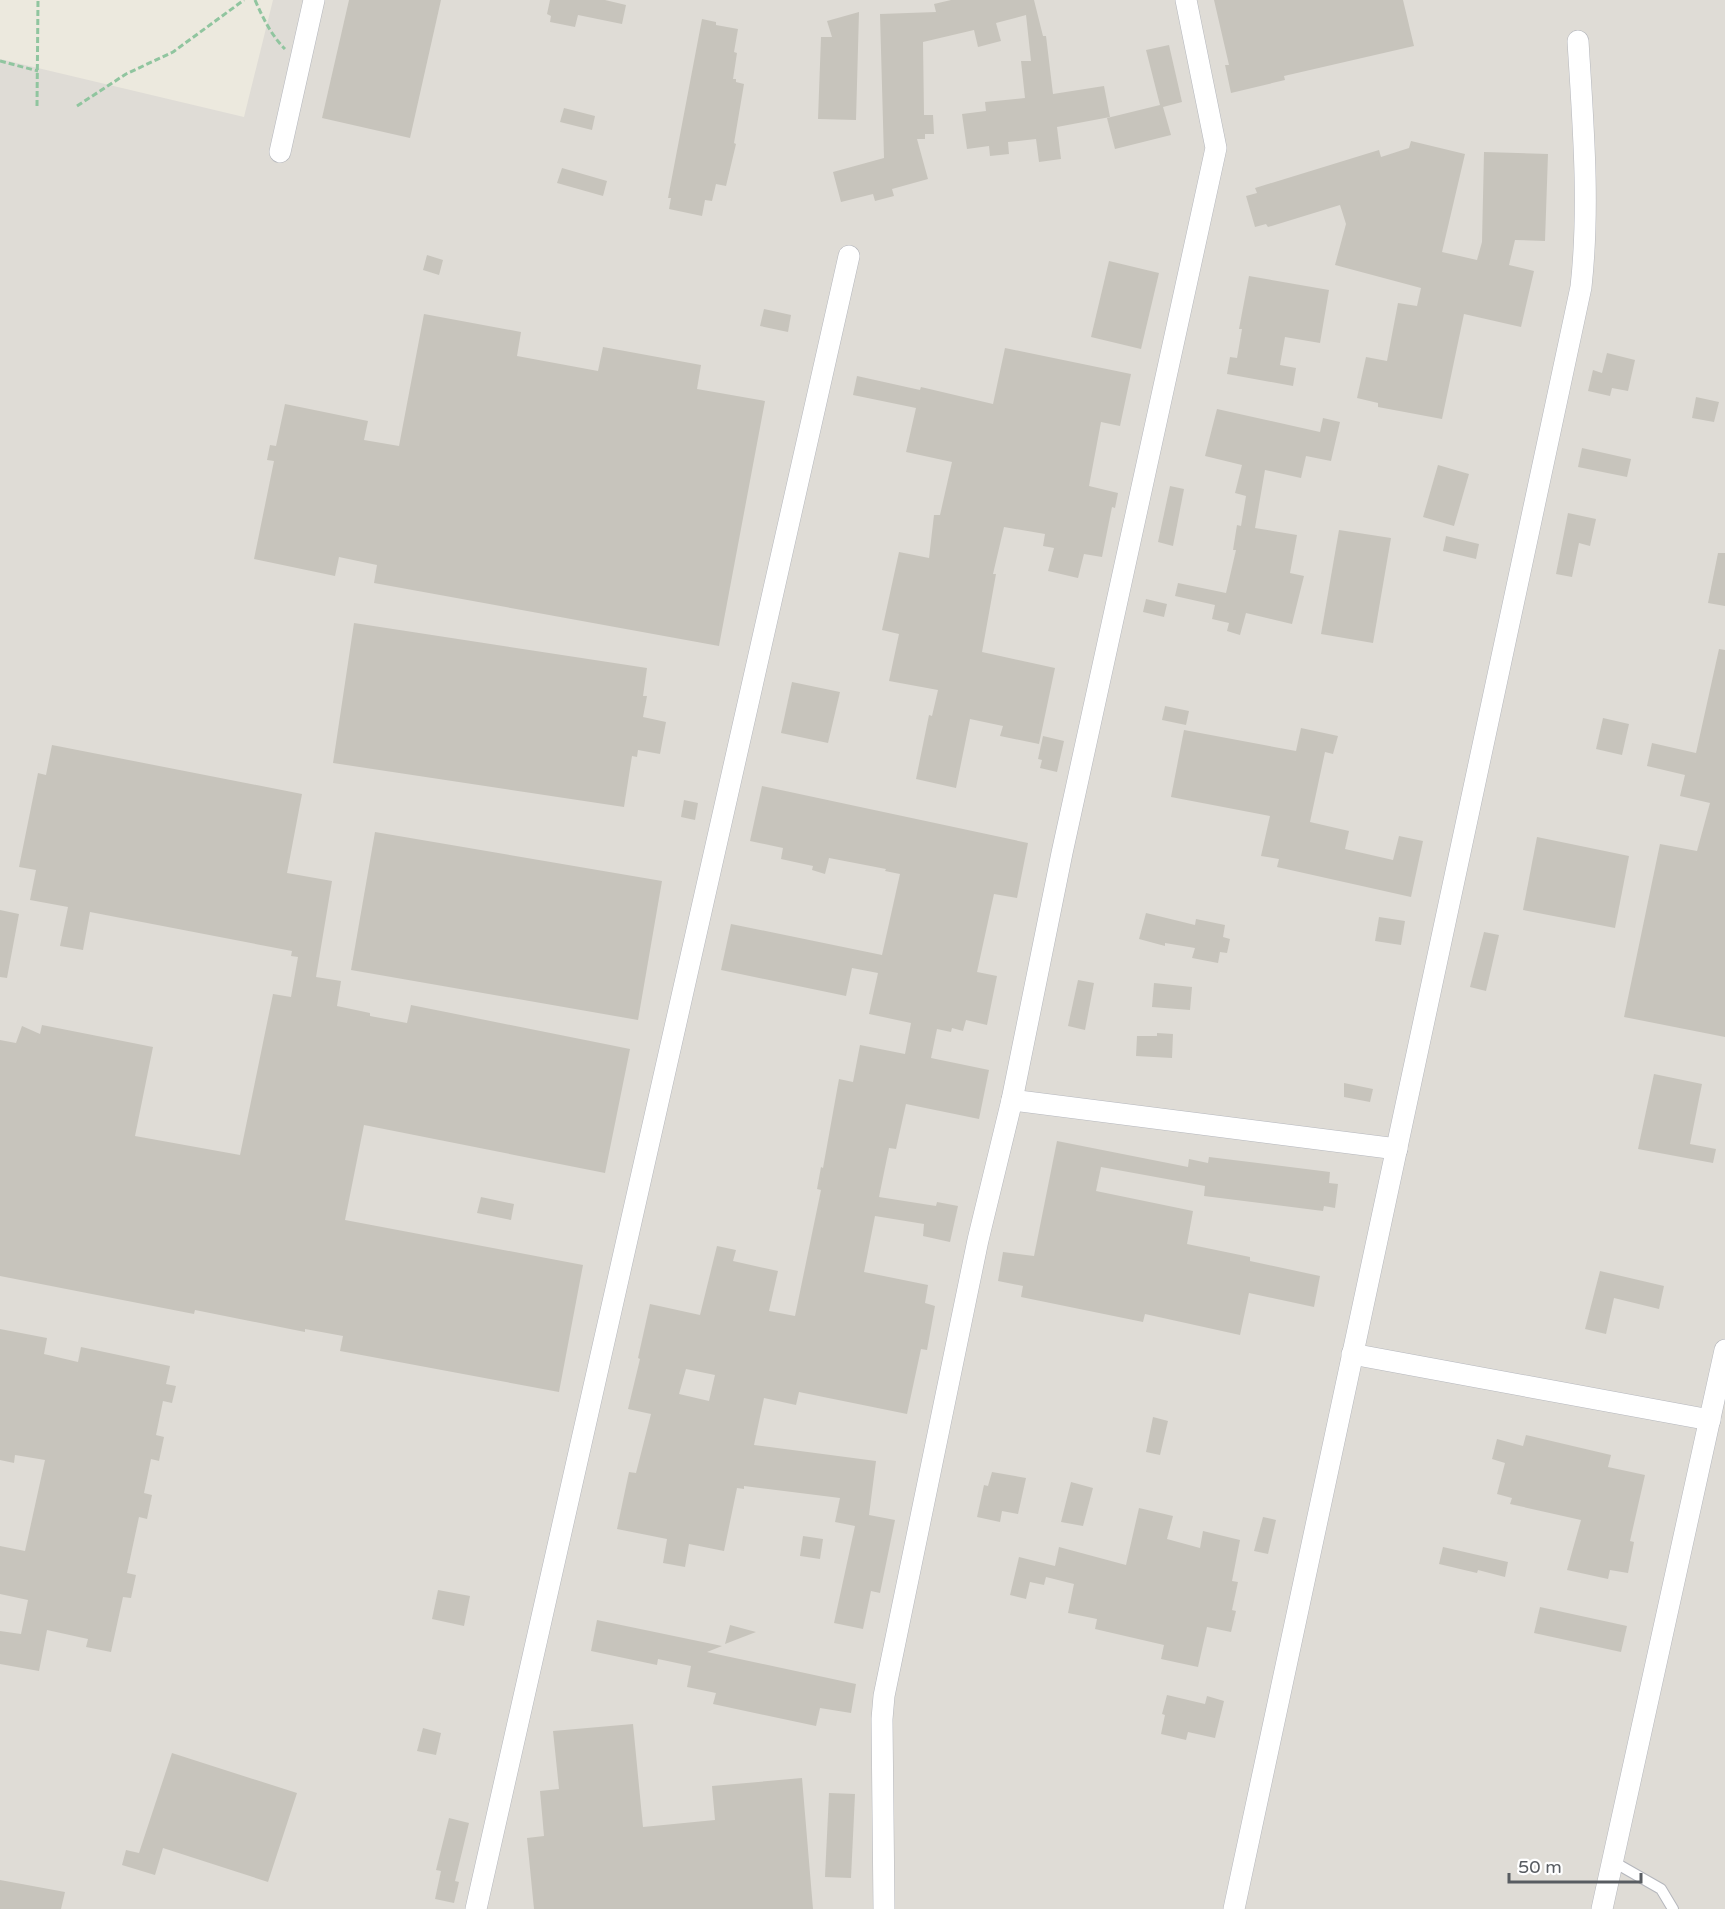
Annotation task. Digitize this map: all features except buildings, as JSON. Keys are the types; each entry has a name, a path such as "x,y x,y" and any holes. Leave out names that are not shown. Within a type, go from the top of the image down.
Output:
{"street":[{"path":"280,152 314,0"},
{"path":"884,1909 882,1719 884,1696 978,1240 1012,1100 1062,853 1216,148 1186,0"},
{"path":"1234,1909 1581,287 1585,246 1586,185 1578,41"},
{"path":"476,1909 849,256"},
{"path":"1012,1100 1397,1149"},
{"path":"1602,1909 1725,1350"},
{"path":"1352,1354 1710,1420"}],"lane":[{"path":"1612,1862 1661,1889 1674,1909"}],"path":[{"path":"37,106 38,0"},
{"path":"77,106 126,74 173,52 244,0"},
{"path":"255,0 263,20 278,42 300,64"},
{"path":"0,61 38,71"}],"shaded area":[{"path":"273,0 1725,0 1725,1909 0,1909 0,59 244,117"}]}
